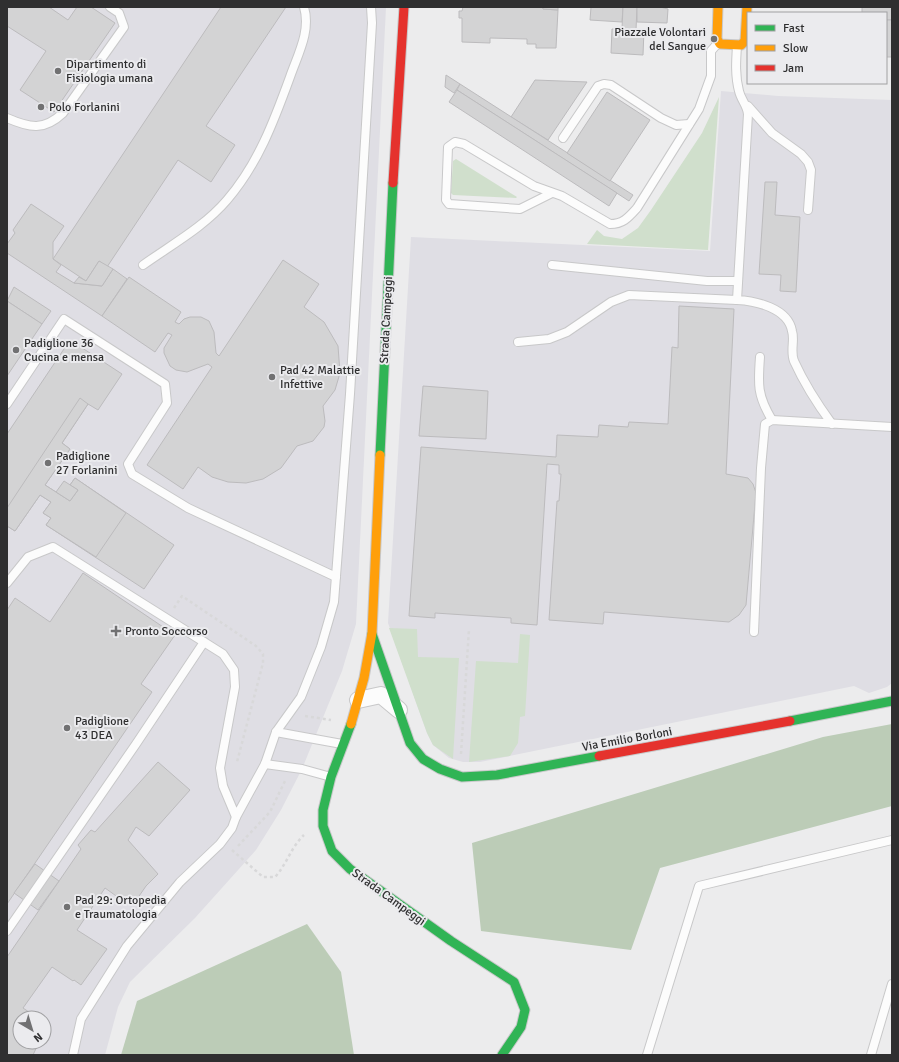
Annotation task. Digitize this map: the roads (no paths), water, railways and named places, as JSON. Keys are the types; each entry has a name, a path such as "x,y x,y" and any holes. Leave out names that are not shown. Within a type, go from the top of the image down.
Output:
{"street":[{"name":"Strada Campeggi","path":"404,7 391,213 372,633 352,722 331,777 323,810 323,826 332,852 350,869 451,941 514,982 525,1010 521,1027 502,1055"},
{"path":"718,7 718,42 720,44 741,45 745,41 747,7"},
{"name":"Strada Campeggi","path":"372,633 399,710"},
{"path":"358,700 381,695 399,710"},
{"name":"Via Emilio Borloni","path":"399,710 410,743 423,759 440,769 462,777 497,775 888,703 892,701"}],"lane":[{"path":"7,118 17,123 39,127 52,123 63,113 124,27 119,13 110,7"},
{"path":"143,265 203,222 226,201 247,173 267,137 306,33 306,14 304,7"},
{"path":"73,1055 81,1019 127,946 180,882 220,844 232,828 236,817 265,764 276,732 301,697 321,647 334,602 350,386 372,23 371,7"},
{"path":"552,193 520,209 449,204 446,200 448,148 455,142 464,144 534,186 562,196 610,224 618,224 627,220 636,208 698,110 711,76 711,51 718,42"},
{"path":"737,44 736,80 739,93 748,106 772,133 801,154 808,162 811,170 808,210"},
{"path":"563,138 598,86 604,84 611,85 661,118 676,125 689,124"},
{"path":"737,300 748,106"},
{"path":"552,265 707,281 738,281"},
{"path":"518,342 549,339 567,332 610,302 629,295 737,300 770,306 789,323 792,330 793,358 805,381 832,424"},
{"path":"7,404 64,319 165,384 167,403 128,464 132,474 188,508 336,577"},
{"path":"760,357 758,383 761,402 772,420"},
{"path":"754,632 763,436 766,424 772,420 892,427"},
{"path":"7,583 28,557 53,547 223,654 234,670 235,687 220,768 223,786 236,817"},
{"path":"7,931 204,642"},
{"path":"276,732 344,745"},
{"path":"265,764 292,767 331,777"},
{"path":"647,1055 699,886 892,840"},
{"path":"870,1055 892,984"}],"place":[{"name":"Piazzale Volontari del Sangue","path":"714,39"},
{"name":"Dipartimento di Fisiologia umana","path":"58,71"},
{"name":"Polo Forlanini","path":"41,107"},
{"name":"Padiglione 36 Cucina e mensa","path":"16,350"},
{"name":"Pad 42 Malattie Infettive","path":"272,377"},
{"name":"Padiglione 27 Forlanini","path":"48,463"},
{"name":"Pronto Soccorso","path":"116,631"},
{"name":"Padiglione 43 DEA","path":"67,728"},
{"name":"Pad 29: Ortopedia e Traumatologia","path":"67,907"}]}
